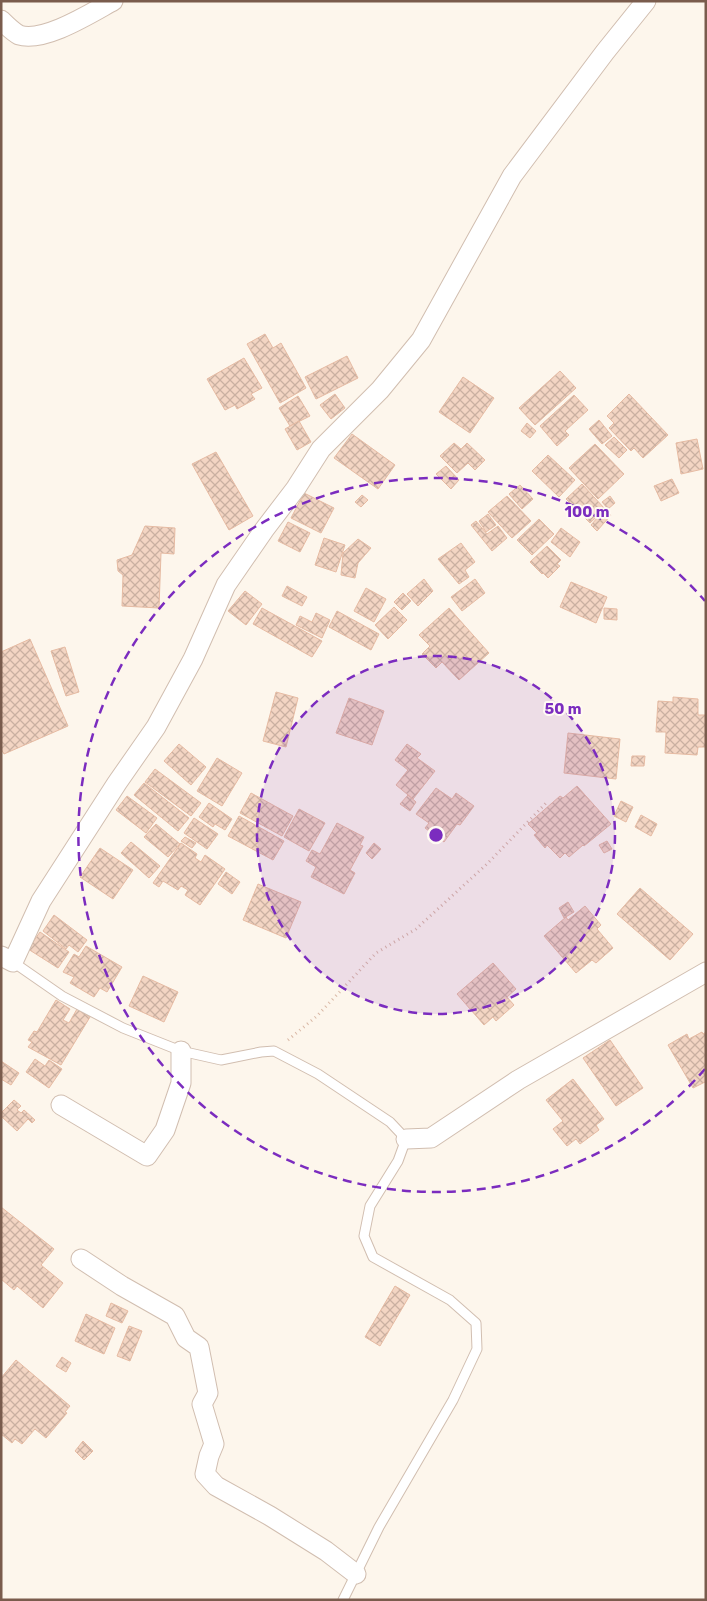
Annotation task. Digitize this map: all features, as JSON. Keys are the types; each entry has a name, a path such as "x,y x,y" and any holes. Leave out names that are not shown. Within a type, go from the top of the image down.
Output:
{"street":[{"path":"1,20 19,34 33,36 47,34 113,1"},
{"path":"5,959 117,783 156,728 193,659 226,585 296,488 321,449 380,390 421,340 512,176 605,52 646,1"},
{"path":"406,1139 431,1138 518,1080 706,972"},
{"path":"61,1104 147,1156 165,1130 175,1102 181,1083 181,1052"},
{"path":"81,1259 122,1286 175,1316 186,1338 199,1348 208,1393 202,1404 214,1444 205,1474 216,1486 278,1521 356,1574"}],"lane":[{"path":"5,959 62,996 114,1024 181,1052 221,1060 274,1051 326,1079 390,1122 406,1139 398,1160 370,1206 364,1236 373,1257 450,1300 476,1323 477,1349 453,1400 379,1527 343,1600"}],"path":[{"path":"274,1051 317,1016 376,953 416,928 487,864 548,801"}],"building":[{"path":"265,334 273,348 281,343 306,388 280,403 247,344"},
{"path":"347,356 358,378 316,399 305,377"},
{"path":"244,358 262,388 251,394 255,399 237,409 235,405 225,410 207,379"},
{"path":"560,371 576,388 535,425 519,408"},
{"path":"463,377 494,398 470,433 439,412"},
{"path":"335,394 345,408 331,419 320,405"},
{"path":"629,394 668,435 643,458 634,448 631,451 609,428 614,423 607,416"},
{"path":"574,395 588,410 565,431 569,435 557,446 540,426"},
{"path":"298,396 310,416 290,426 279,408"},
{"path":"599,420 612,436 602,444 589,429"},
{"path":"299,421 311,442 297,450 285,429"},
{"path":"527,423 536,431 530,438 521,431"},
{"path":"352,434 395,465 378,489 334,458"},
{"path":"614,437 627,450 619,458 605,445"},
{"path":"697,439 703,469 681,474 676,443"},
{"path":"454,443 461,449 467,443 485,460 475,470 468,463 457,473 440,456"},
{"path":"595,444 624,474 598,499 569,468"},
{"path":"216,452 253,516 229,530 192,464"},
{"path":"548,455 575,480 559,497 532,471"},
{"path":"446,466 459,480 451,489 436,474"},
{"path":"672,479 679,493 661,501 654,486"},
{"path":"582,484 605,509 590,523 566,499"},
{"path":"520,485 533,499 522,509 509,494"},
{"path":"304,493 334,508 321,533 291,518"},
{"path":"362,495 368,500 361,507 355,502"},
{"path":"507,496 531,521 512,538 488,512"},
{"path":"610,496 615,503 608,509 602,502"},
{"path":"605,509 611,515 597,531 591,525"},
{"path":"488,514 496,525 486,532 479,521"},
{"path":"539,519 554,534 532,555 517,540"},
{"path":"476,521 487,534 498,526 507,538 492,551 471,525"},
{"path":"288,522 310,533 300,552 278,541"},
{"path":"145,526 175,528 174,554 161,553 159,608 122,606 123,575 118,571 117,560 132,555"},
{"path":"561,528 580,542 570,557 551,542"},
{"path":"324,538 345,545 336,572 315,565"},
{"path":"358,539 371,548 358,563 355,578 341,575 343,553"},
{"path":"461,543 475,562 465,570 469,577 459,584 438,559"},
{"path":"547,546 561,560 557,564 560,566 548,578 530,562"},
{"path":"424,579 433,591 418,606 407,594"},
{"path":"475,579 485,593 462,611 451,597"},
{"path":"571,582 607,597 596,623 560,607"},
{"path":"287,586 307,597 302,606 282,596"},
{"path":"366,588 386,599 374,622 354,611"},
{"path":"245,591 262,604 246,625 228,611"},
{"path":"403,593 411,601 402,610 394,602"},
{"path":"394,607 407,620 388,639 375,625"},
{"path":"262,608 322,641 312,657 253,624"},
{"path":"449,608 489,653 459,680 442,662 436,668 422,654 430,646 419,635"},
{"path":"604,608 617,609 617,620 604,619"},
{"path":"337,611 379,634 371,650 329,627"},
{"path":"316,613 330,620 322,638 296,625 300,616 312,622"},
{"path":"30,639 68,726 4,754 1,749 1,652"},
{"path":"65,647 79,692 66,696 51,651"},
{"path":"276,692 298,698 286,747 263,741"},
{"path":"673,697 698,699 698,715 706,715 706,747 698,747 697,755 665,753 666,732 656,732 658,701 673,702"},
{"path":"349,698 384,711 372,745 336,733"},
{"path":"568,733 620,739 616,779 564,773"},
{"path":"179,744 206,767 191,785 164,761"},
{"path":"407,744 421,754 417,758 435,771 413,799 396,785 408,770 395,760"},
{"path":"632,756 645,756 644,766 631,766"},
{"path":"217,758 242,773 222,806 197,791"},
{"path":"155,769 201,803 191,816 145,782"},
{"path":"144,783 189,818 178,831 134,795"},
{"path":"577,786 611,824 569,857 565,853 560,858 547,845 545,848 534,835 537,833 528,824 560,796 563,798"},
{"path":"436,788 452,799 456,793 474,806 460,825 457,824 444,842 425,828 429,823 416,814"},
{"path":"251,793 293,816 282,836 240,813"},
{"path":"408,795 416,802 410,811 400,804"},
{"path":"127,796 157,818 146,833 116,810"},
{"path":"621,801 633,807 626,822 614,816"},
{"path":"209,803 232,819 225,830 215,824 213,827 199,817"},
{"path":"299,809 325,823 309,851 284,837"},
{"path":"641,815 657,824 651,836 635,827"},
{"path":"239,816 284,841 273,860 228,836"},
{"path":"194,818 218,834 207,849 184,833"},
{"path":"337,823 364,837 360,845 363,846 350,870 355,873 344,894 311,877 316,867 306,861 312,850 320,854"},
{"path":"156,824 180,844 168,857 144,837"},
{"path":"185,837 196,843 192,848 181,841"},
{"path":"607,841 612,849 604,853 599,845"},
{"path":"131,842 160,866 149,878 121,853"},
{"path":"181,843 197,854 195,858 201,862 205,855 225,869 200,905 185,895 188,890 181,886 178,890 163,881 159,887 153,883"},
{"path":"374,843 381,849 372,859 366,853"},
{"path":"100,848 133,870 113,899 80,877"},
{"path":"226,872 240,882 232,894 218,884"},
{"path":"258,884 301,902 286,938 243,920"},
{"path":"640,888 693,934 670,960 617,914"},
{"path":"568,902 574,912 564,918 559,908"},
{"path":"585,906 601,925 597,929 613,948 596,963 592,960 576,973 544,936 566,917 568,920"},
{"path":"54,915 87,940 78,952 69,945 66,949 43,931"},
{"path":"40,932 69,952 58,968 28,949"},
{"path":"86,946 122,967 107,992 100,988 94,997 70,983 74,977 63,972 74,954 79,957"},
{"path":"493,963 516,989 507,997 514,1005 496,1021 493,1017 484,1025 457,994"},
{"path":"143,976 178,992 164,1022 129,1006"},
{"path":"56,1000 70,1009 63,1020 69,1023 77,1009 90,1017 61,1065 28,1047 32,1042 28,1040 34,1031 37,1032"},
{"path":"702,1032 703,1034 706,1032 706,1084 705,1082 693,1088 668,1045 687,1034 689,1039"},
{"path":"610,1040 643,1088 616,1106 583,1058"},
{"path":"35,1059 45,1066 49,1060 62,1069 49,1088 26,1072"},
{"path":"1,1061 19,1073 11,1085 1,1079"},
{"path":"573,1079 604,1119 596,1125 599,1130 580,1144 576,1139 567,1146 553,1129 563,1121 546,1100"},
{"path":"14,1100 21,1106 17,1110 21,1113 24,1110 35,1120 32,1123 28,1119 17,1131 1,1116 1,1113"},
{"path":"1,1207 54,1249 41,1265 63,1283 43,1308 17,1286 14,1290 1,1279"},
{"path":"395,1286 410,1295 380,1346 365,1337"},
{"path":"111,1303 128,1311 122,1323 106,1316"},
{"path":"86,1314 115,1328 104,1354 75,1341"},
{"path":"129,1326 142,1331 130,1361 117,1356"},
{"path":"62,1357 71,1363 66,1372 56,1366"},
{"path":"16,1360 70,1406 65,1412 67,1413 46,1438 35,1429 22,1444 15,1439 12,1443 1,1434 1,1378"},
{"path":"83,1441 93,1451 84,1460 75,1451"}]}
